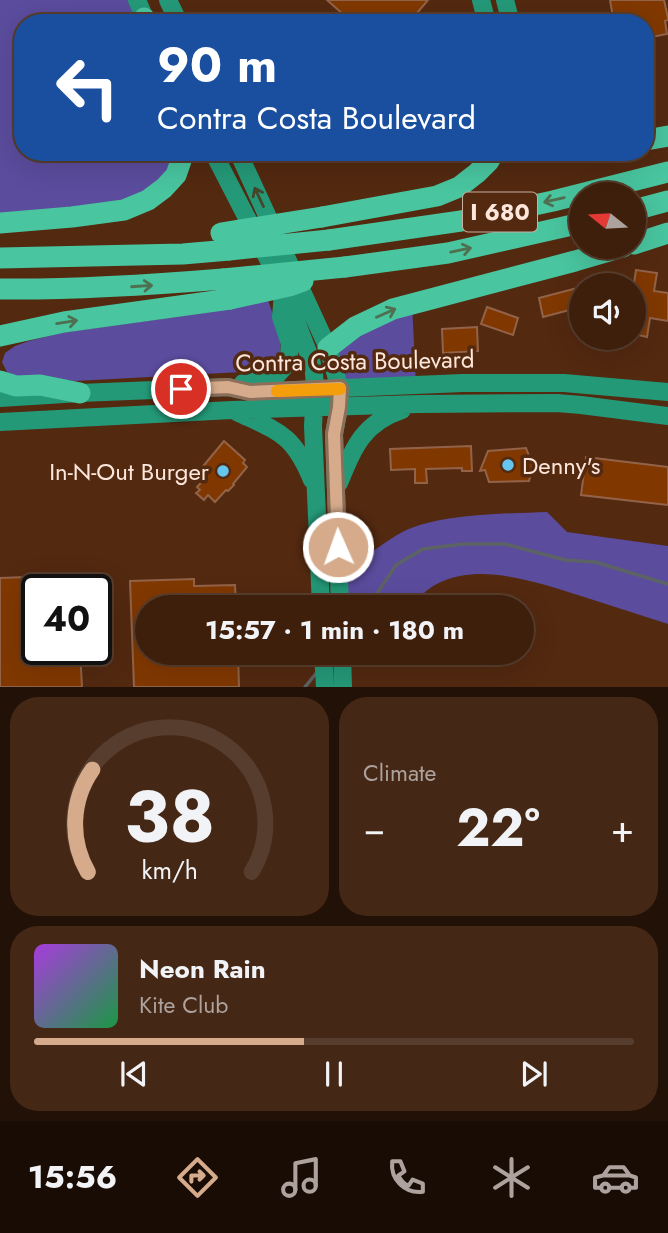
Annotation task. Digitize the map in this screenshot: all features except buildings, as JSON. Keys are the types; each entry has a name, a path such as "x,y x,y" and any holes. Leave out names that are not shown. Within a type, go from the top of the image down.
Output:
{"highway":[{"path":"0,223 124,210 148,200 164,188 176,175 181,161"},
{"path":"225,241 322,217 437,196 459,187 489,161"},
{"name":"I 680","path":"0,258 183,254 225,241 329,240 461,221 668,172"},
{"path":"646,207 668,201"},
{"name":"I 680","path":"0,289 139,286 227,289 345,267 448,253 569,226"},
{"path":"646,240 668,233"},
{"path":"328,348 355,327 393,309 582,259"},
{"path":"4,337 227,289"},
{"path":"0,381 16,386 40,385 80,393"}],"main road":[{"path":"218,161 284,290 314,373 313,426 321,595"},
{"path":"242,161 328,348 340,388 334,434 338,595"},
{"path":"228,387 272,377 286,365 290,344 281,317 284,290"},
{"name":"Contra Costa Boulevard","path":"0,398 228,387 250,392 463,383 564,383 668,392"},
{"path":"615,409 631,397 668,402"},
{"name":"Contra Costa Boulevard","path":"0,422 418,404 557,403 668,416"},
{"path":"336,489 352,450 366,432 386,415 418,404"},
{"path":"232,410 276,430 291,442 316,489"},
{"path":"320,565 325,565 330,570 335,595"},
{"path":"324,665 325,687"},
{"path":"342,665 343,687"}],"shaded area":[{"path":"0,0 137,0 142,14 14,14 14,161 177,161 148,200 0,223"},
{"path":"268,300 278,331 280,351 270,366 259,371 75,381 9,376 2,362 5,353 15,346 60,333 211,312"},
{"path":"412,303 416,385 340,389 328,348"},
{"path":"547,512 567,532 668,546 668,624 538,583 492,574 447,579 423,595 340,595 339,576 397,535 430,522 490,514"}],"waterway":[{"path":"376,595 396,565 423,549 463,544 505,544 565,560 595,562 668,584"},
{"path":"305,687 318,671"}],"slow traffic":[{"path":"277,391 340,389"}],"place":[{"name":"Denny's","path":"508,465"},
{"name":"In-N-Out Burger","path":"223,471"}],"route":[{"path":"181,389 228,387 250,392 340,388 334,434 338,547"}]}
